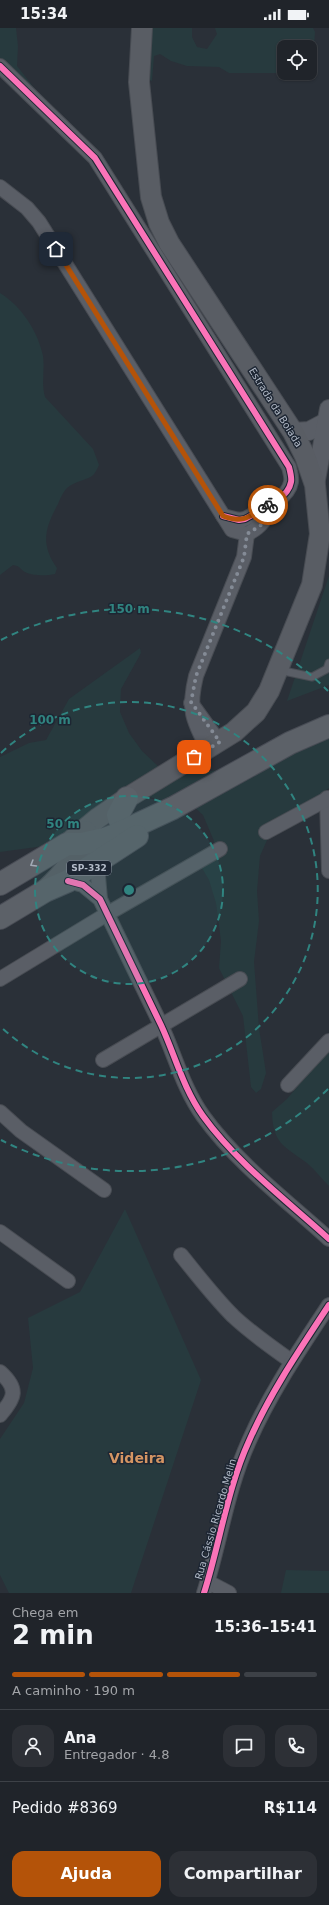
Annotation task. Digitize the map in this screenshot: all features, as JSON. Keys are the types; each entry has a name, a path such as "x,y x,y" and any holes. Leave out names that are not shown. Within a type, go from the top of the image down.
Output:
{"main road":[{"name":"Estrada da Boiada","path":"78,838 127,798 234,732 256,712 269,692 279,670 312,585 317,561 322,520 315,485 305,456 293,432 168,243 159,223 151,197 139,82 142,28"},
{"name":"SP-332","path":"0,884 78,838 104,839 128,829 172,808 263,757 329,726"},
{"path":"127,798 118,815 120,822 128,829"},
{"name":"SP-332","path":"4,907 68,881 138,835 172,808"},
{"path":"45,891 68,866 78,838"}],"street":[{"path":"0,66 95,158 280,450 289,467 292,482 287,493 245,519 239,520 223,516"},
{"path":"0,187 27,208 39,222 232,530 247,534 261,525 274,502"},
{"path":"293,432 309,431 328,416"},
{"path":"315,485 328,416"},
{"path":"214,745 191,702 196,676 244,557 247,534"},
{"path":"266,832 328,798 329,871"},
{"path":"78,838 98,876 100,899 162,1026 194,1103 214,1132 251,1169 329,1239"},
{"path":"0,979 107,914 220,849"},
{"path":"68,881 83,885 100,899"},
{"path":"103,1060 240,979"},
{"path":"288,1085 329,1041"},
{"path":"0,1112 21,1131 104,1190"},
{"path":"0,1232 68,1281"},
{"path":"181,1255 233,1316 291,1362"},
{"name":"Rua Cássio Ricardo Melin","path":"206,1588 233,1486 248,1442 291,1362 329,1305"},
{"path":"0,1372 12,1388 13,1395 11,1402 0,1415"},
{"path":"206,1588 229,1593"}],"lane":[{"path":"279,670 312,677 327,669 329,663"}],"green space":[{"path":"0,28 16,28 18,46 17,66 42,98 0,66"},
{"path":"142,28 192,28 192,37 197,47 207,49 217,34 215,28 313,28 315,32 314,40 277,40 277,73 229,73 219,67 187,66 171,61 160,54 154,56 152,81 147,79"},
{"path":"0,293 8,298 22,312 37,337 43,356 43,387 45,397 93,449 99,465 92,476 73,484 66,490 47,528 46,544 57,568 55,574 52,575 32,574 13,565 0,575"},
{"path":"329,576 329,685 287,701"},
{"path":"140,648 141,653 121,689 120,712 129,733 142,751 160,768 180,768 201,772 222,770 329,731 329,788 283,821 268,838 260,856 257,891 259,921 254,962 259,1028 266,1073 261,1089 256,1093 251,1087 243,1016 219,968 221,941 216,903 209,880 202,868 214,851 214,841 203,815 192,805 167,802 129,791 71,832 44,846 0,852 0,757 29,743 46,740 69,699"},
{"path":"329,1049 329,1186 307,1163 286,1148 277,1138 272,1112 287,1099"},
{"path":"125,1209 201,1380 131,1593 9,1593 0,1575 0,1439 24,1403 33,1368 28,1318 80,1292"},
{"path":"286,1570 329,1571 329,1593 281,1593"}],"cycle path":[{"path":"0,66 95,158 289,467 291,482 289,488 279,500 245,519 239,520 223,516"},
{"path":"68,881 83,885 100,899 161,1025 190,1094 203,1116 216,1133 246,1165 329,1239"},
{"path":"204,1593 229,1497 241,1459 257,1423 276,1388 329,1305"}],"way so far":[{"path":"194,757 220,742 191,702 196,676 244,557 247,534 257,529 261,525 274,502 268,505"}],"district":[{"name":"Videira","path":"137,1458"}],"route":[{"path":"56,249 223,516 231,519 245,519 268,505"}]}
